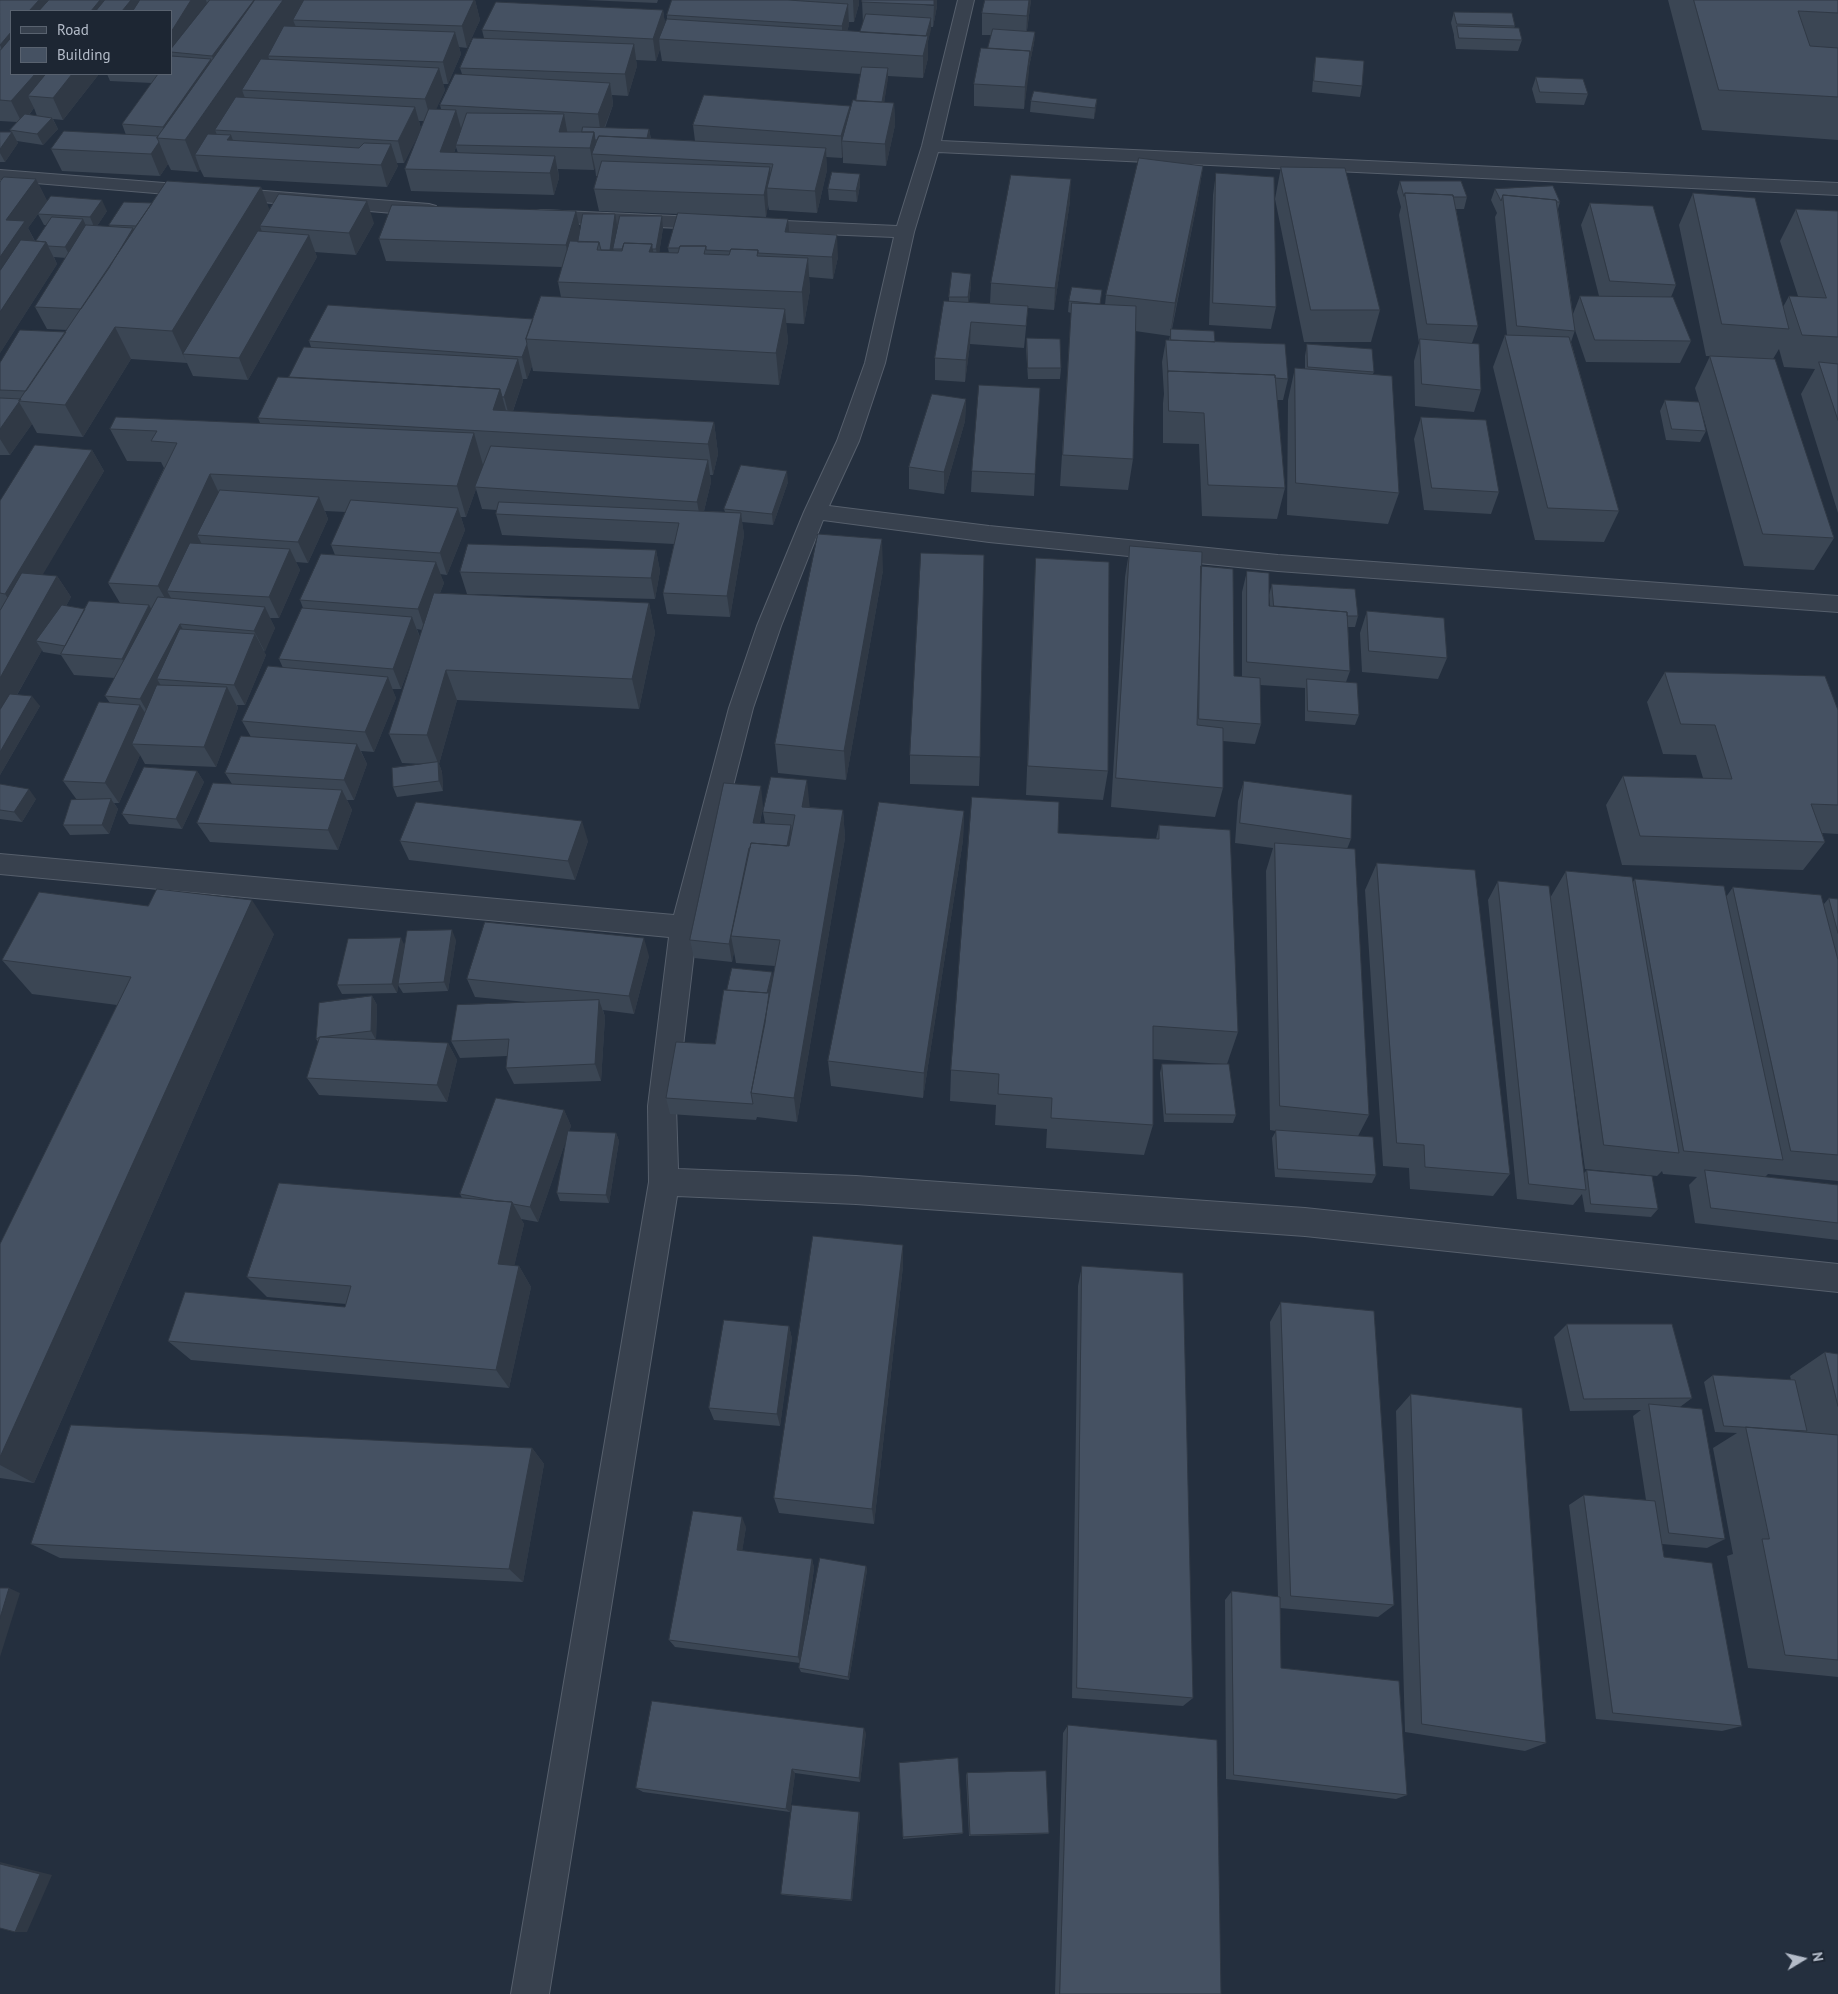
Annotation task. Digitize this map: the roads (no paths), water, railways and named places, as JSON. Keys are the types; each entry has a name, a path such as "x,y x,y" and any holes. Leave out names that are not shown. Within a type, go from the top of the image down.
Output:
{"street":[{"path":"530,1994 664,1182 662,1106 684,927 742,708 769,626 815,512 848,440 875,363 906,232 931,146 966,0"},
{"path":"931,146 1838,189"},
{"path":"0,174 450,211"},
{"path":"519,214 906,232"},
{"path":"815,512 989,534 1278,563 1838,604"},
{"path":"0,864 684,927"},
{"path":"664,1182 856,1190 1305,1222 1838,1278"}]}
